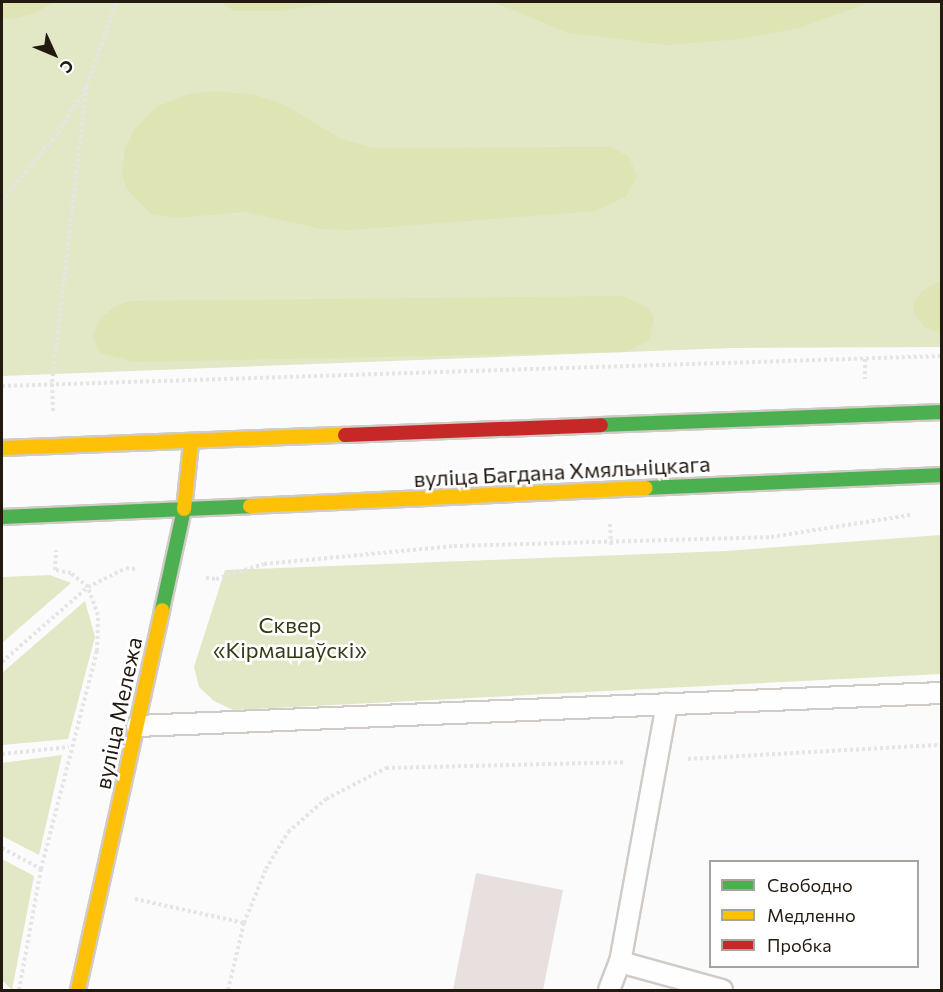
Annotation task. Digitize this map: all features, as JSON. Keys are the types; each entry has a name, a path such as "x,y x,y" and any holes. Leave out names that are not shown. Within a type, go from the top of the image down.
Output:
{"main road":[{"name":"вуліца Багдана Хмяльніцкага","path":"2,448 191,443 942,412"},
{"name":"вуліца Мележа","path":"78,990 184,509 191,443"},
{"name":"вуліца Багдана Хмяльніцкага","path":"2,517 942,475"}],"lane":[{"path":"137,726 942,693"},
{"path":"609,990 620,962 667,704"},
{"path":"620,962 722,990"}],"path":[{"path":"2,201 58,133 87,85 116,2"},
{"path":"53,424 52,382 87,85"},
{"path":"2,386 52,382 942,356"},
{"path":"2,662 88,587 126,568 216,579 264,564 454,546 771,537 913,515"},
{"path":"19,990 41,869 99,632 95,600 88,587 71,573 55,570 56,550"},
{"path":"228,990 243,923 266,869 288,832 326,799 387,768 656,760 942,745"},
{"path":"2,754 70,747"},
{"path":"2,848 41,869"},
{"path":"133,898 243,923"}],"green space":[{"path":"2,2 941,2 941,347 731,348 2,376"},
{"path":"2,2 54,2 33,14 10,19 2,18"},
{"path":"220,2 336,2 280,11 234,11"},
{"path":"493,2 870,2 799,28 740,39 668,45 569,33"},
{"path":"217,91 256,95 285,105 341,139 373,148 611,147 629,157 637,176 626,197 595,211 350,230 323,229 244,212 175,218 151,214 127,189 122,171 125,149 134,130 156,107 189,94"},
{"path":"941,280 941,333 924,327 915,315 913,304 921,292"},
{"path":"622,296 647,307 654,318 649,340 625,352 132,362 99,352 93,336 99,320 114,307 130,301"},
{"name":"Сквер «Кірмашаўскі»","path":"941,535 941,674 233,710 214,701 199,687 194,667 225,570 726,551"},
{"path":"50,575 71,583 2,643 2,577"},
{"path":"85,601 95,637 68,739 2,745 2,673"},
{"path":"62,755 39,855 2,836 2,763"},
{"path":"2,859 34,876 12,990 2,980"}],"building":[{"path":"476,873 563,890 543,990 453,990"}],"traffic: fast":[{"path":"601,425 942,412"},
{"path":"646,488 942,475"},
{"path":"2,517 250,506"},
{"path":"162,610 184,509"}],"traffic: slow":[{"path":"2,448 345,435"},
{"path":"184,509 191,443"},
{"path":"250,506 646,488"},
{"path":"78,990 162,610"}],"traffic: jam":[{"path":"345,435 601,425"}]}
